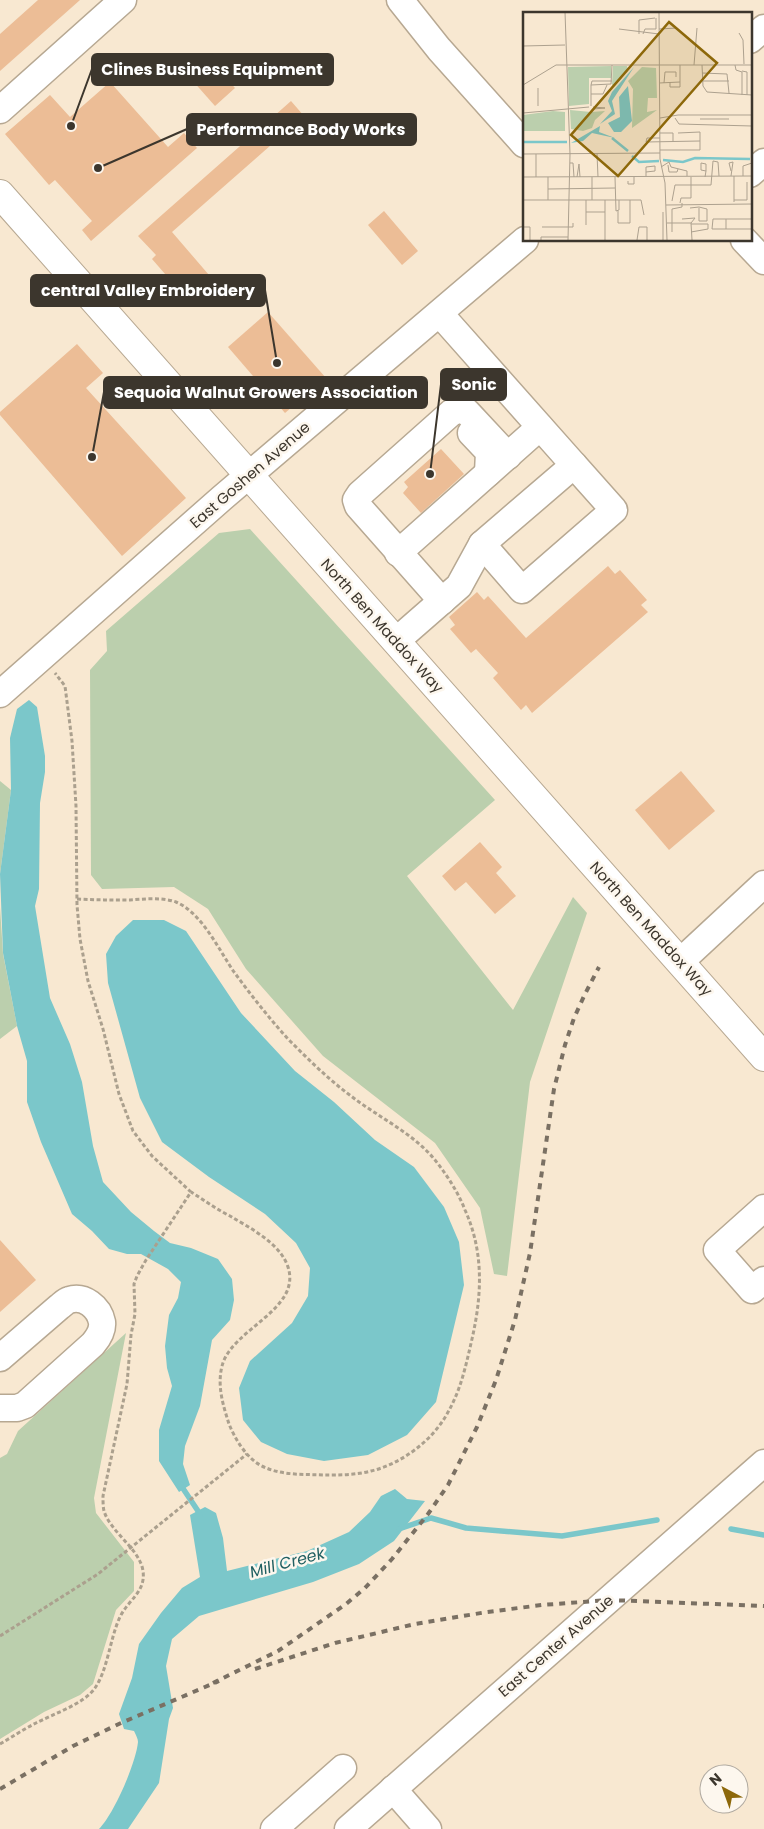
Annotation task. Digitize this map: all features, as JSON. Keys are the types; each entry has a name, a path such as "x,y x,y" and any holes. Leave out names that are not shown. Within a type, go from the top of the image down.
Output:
{"main road":[{"name":"North Ben Maddox Way","path":"1,197 764,1057"}],"street":[{"path":"0,110 123,0"},
{"path":"400,0 439,50 523,143"},
{"path":"752,38 764,28"},
{"path":"752,172 764,162"},
{"name":"East Goshen Avenue","path":"0,694 249,475 524,241"},
{"path":"745,241 764,261"},
{"path":"440,314 614,510 522,590 482,544"},
{"path":"442,601 370,521 358,506 356,500 360,494 451,413 459,409 467,412 508,456"},
{"path":"398,553 540,427"},
{"path":"370,521 368,513 371,505 450,435 460,431 470,432 489,452 488,473"},
{"path":"396,641 459,586 482,544 574,465"},
{"path":"680,962 764,884"},
{"path":"764,1208 717,1250 752,1290 764,1280"},
{"path":"0,1358 68,1300 80,1299 90,1303 98,1312 102,1323 100,1336 93,1344 25,1405 17,1408 0,1408"},
{"name":"East Center Avenue","path":"348,1829 764,1463"},
{"path":"274,1829 343,1768"},
{"path":"393,1789 428,1829"}],"path":[{"path":"42,658 65,686 72,741 76,797 77,899 80,939 88,981 103,1029 119,1094 130,1122 134,1131 152,1156 191,1192 254,1229 276,1249 288,1267 289,1283 284,1297 272,1312 234,1345 222,1363 219,1388 233,1435 247,1454 258,1464 274,1471 294,1474 339,1475 370,1472 393,1463 416,1448 435,1432 447,1414 458,1392 466,1368 477,1318 480,1262 475,1238 466,1211 451,1182 434,1158 416,1142 350,1096 320,1071 284,1035 234,972 206,930 193,915 176,902 154,899 77,899"},
{"path":"0,1744 82,1700 95,1689 102,1674 121,1614 136,1597 143,1584 143,1570 139,1558 112,1526 104,1510 103,1496 127,1384 131,1335 135,1314 134,1284 146,1260 191,1192"},
{"path":"0,1636 98,1574 247,1454"},
{"path":"0,1632 12,1629"}],"green space":[{"path":"250,529 495,800 407,876 513,1010 573,897 587,913 530,1082 507,1276 494,1274 480,1208 435,1143 323,1056 246,969 208,909 174,887 102,889 91,875 90,670 107,651 106,631 219,533"},
{"path":"0,781 11,790 0,874"},
{"path":"0,907 3,954 17,1026 0,1039"},
{"path":"126,1333 94,1498 96,1513 134,1562 134,1591 116,1610 93,1684 80,1695 44,1712 0,1739 0,1458 7,1454 18,1431"}],"water":[{"path":"29,700 37,707 45,756 45,772 40,803 39,889 35,906 50,998 70,1044 82,1082 93,1146 103,1182 131,1212 154,1231 170,1243 191,1248 218,1259 232,1279 234,1300 230,1320 212,1340 200,1406 185,1446 183,1464 190,1485 179,1492 159,1461 159,1430 172,1386 167,1368 165,1346 169,1315 178,1298 181,1282 168,1269 141,1254 127,1254 109,1249 72,1214 41,1142 27,1102 27,1061 17,1026 3,953 0,874 11,790 10,738 17,709"},
{"path":"133,920 164,920 186,931 241,1013 295,1071 334,1102 375,1140 414,1167 444,1207 459,1242 464,1285 436,1402 407,1435 368,1455 324,1461 287,1454 261,1442 243,1420 239,1388 250,1361 292,1323 308,1296 310,1268 296,1243 265,1214 209,1177 162,1142 140,1098 108,983 106,954 116,936"},
{"path":"395,1489 407,1499 425,1501 394,1541 359,1564 313,1582 199,1616 172,1639 166,1666 173,1708 169,1719 159,1783 128,1829 99,1829 111,1812 129,1775 138,1742 134,1731 124,1729 119,1714 132,1678 139,1644 182,1588 200,1577 190,1515 205,1507 216,1513 223,1538 227,1571 307,1551 349,1532 370,1512 381,1496"}],"building":[{"path":"38,0 80,0 0,71 0,34"},
{"path":"212,63 235,88 215,106 192,80"},
{"path":"110,82 168,147 184,133 197,148 91,241 82,230 92,221 55,180 49,185 5,134 50,95 70,117"},
{"path":"291,101 304,116 172,232 209,275 185,297 152,259 156,255 138,236"},
{"path":"384,211 418,251 402,265 368,225"},
{"path":"268,312 326,378 285,413 228,347"},
{"path":"77,344 103,373 86,388 186,498 122,556 0,415 0,412"},
{"path":"441,449 464,474 421,513 403,493 408,487 404,482"},
{"path":"608,566 615,574 620,570 647,600 641,605 648,612 532,713 526,705 521,710 493,678 498,673 476,649 471,653 450,629 455,625 449,617 477,592 484,600 488,596 526,638"},
{"path":"681,771 715,811 669,850 635,810"},
{"path":"480,842 502,867 496,873 516,896 495,914 466,882 455,891 442,876"},
{"path":"0,1240 36,1280 0,1312"}],"waterway":[{"path":"180,1484 200,1516"},
{"name":"Mill Creek","path":"399,1529 431,1518 466,1528 562,1536 657,1520"},
{"name":"Mill Creek","path":"731,1529 764,1535"}],"railway":[{"path":"213,1683 278,1651 346,1604 365,1588 392,1559 428,1514 448,1485 477,1427 496,1380 515,1320 530,1253 554,1089 574,1018 599,967"},
{"path":"255,1669 335,1643 415,1624 542,1605 609,1600 764,1606"},
{"path":"0,1789 73,1746 219,1681"}],"place":[{"name":"Clines Business Equipment","path":"71,126"},
{"name":"Performance Body Works","path":"98,168"},
{"name":"central Valley Embroidery","path":"277,363"},
{"name":"Sequoia Walnut Growers Association","path":"92,457"},
{"name":"Sonic","path":"430,474"}]}
